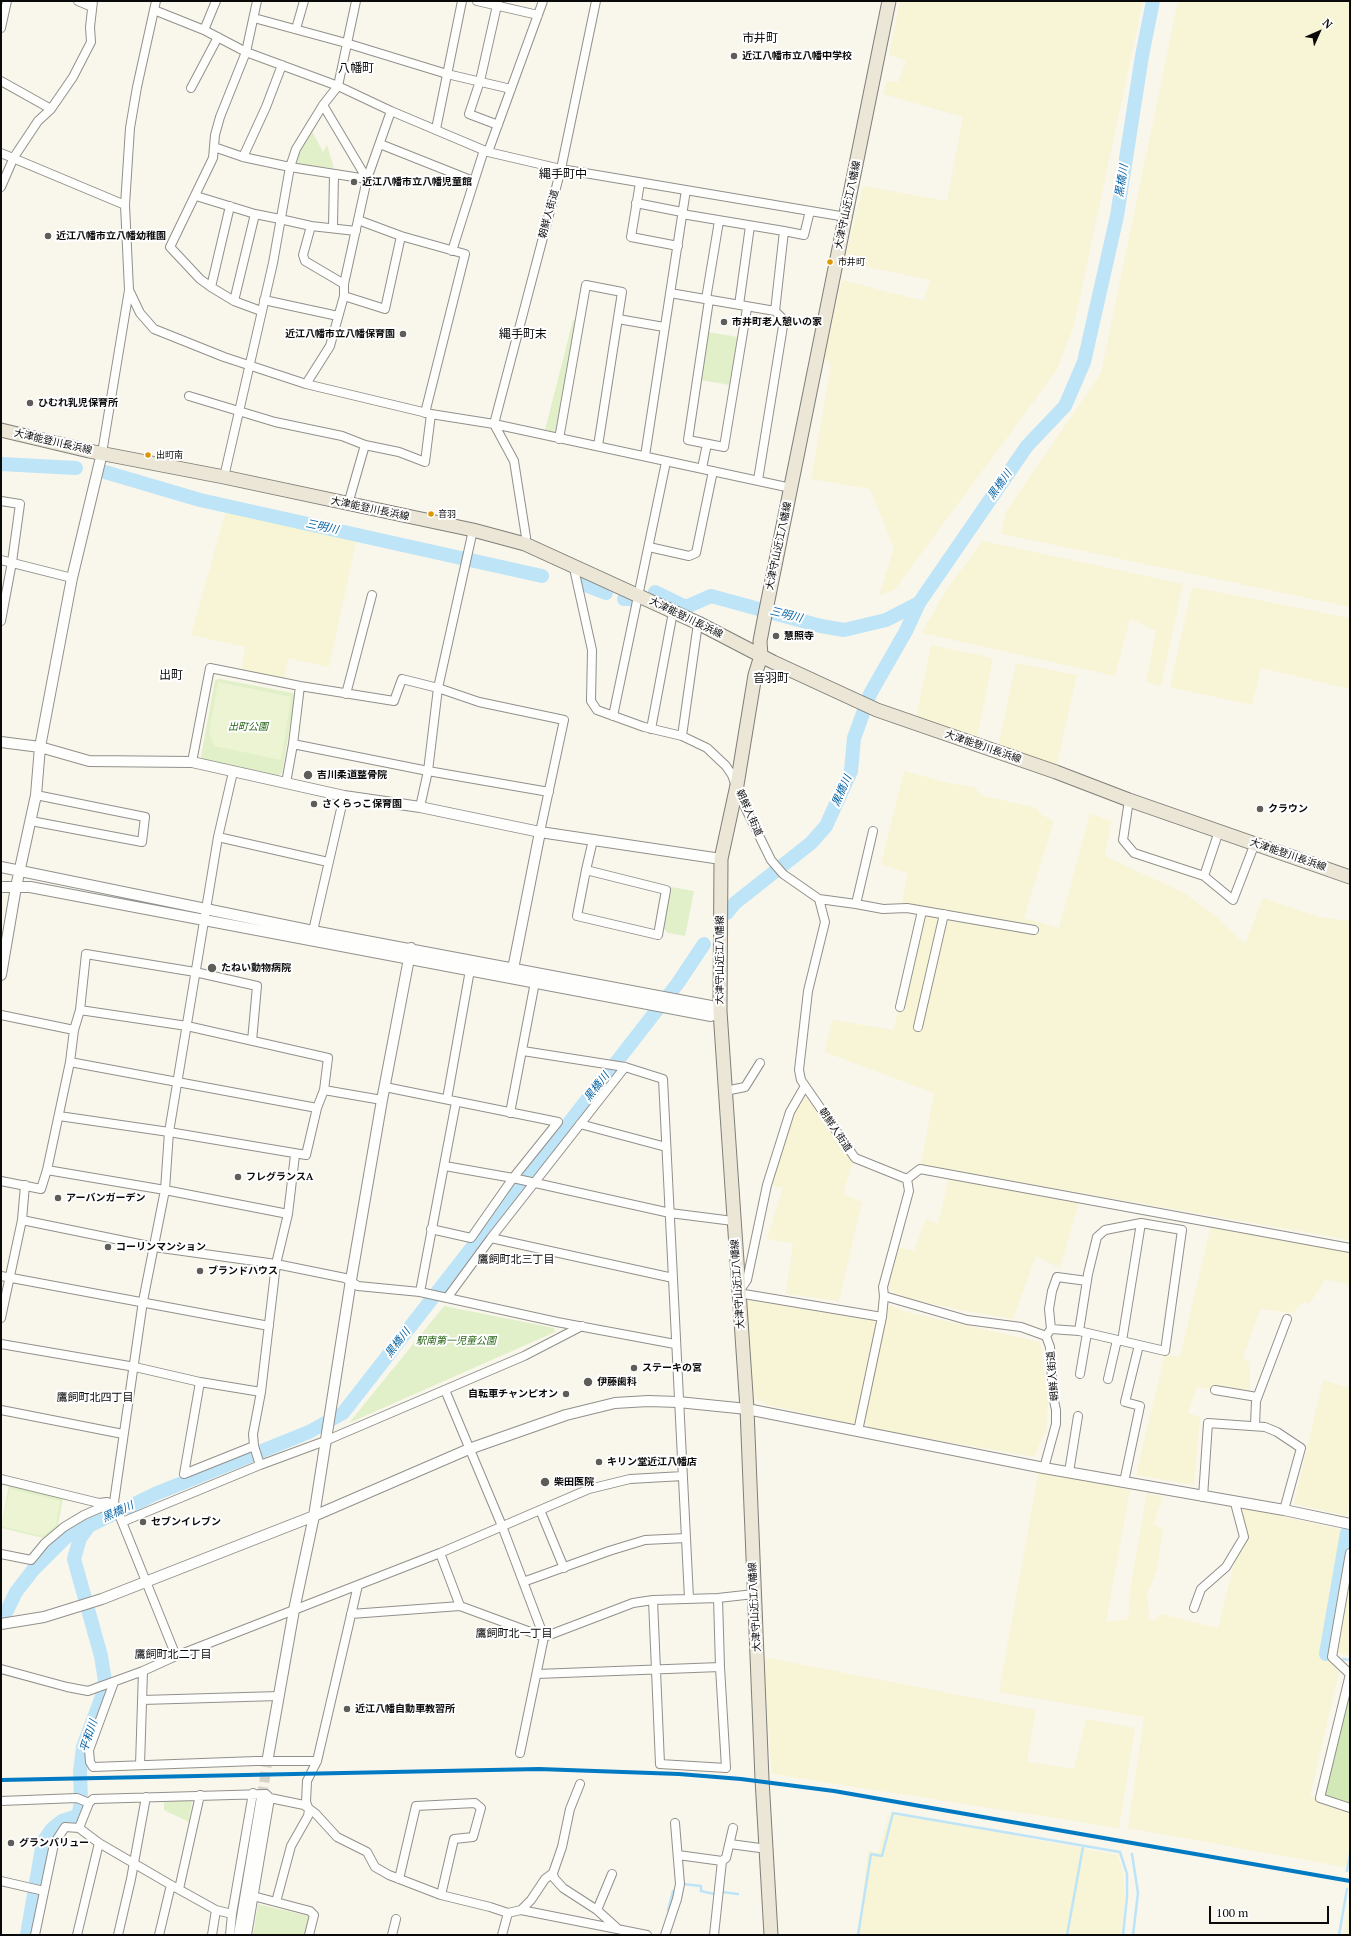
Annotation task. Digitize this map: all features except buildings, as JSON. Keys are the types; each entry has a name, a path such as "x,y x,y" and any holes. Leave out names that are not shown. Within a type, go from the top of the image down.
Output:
{"main road":[{"name":"大津守山近江八幡線","path":"771,1935 758,1683 747,1409 733,1221 720,1010 721,859 737,785 755,674 761,656 760,641 766,609 792,488 889,1"},
{"name":"大津能登川長浜線","path":"1,430 102,453 224,477 473,530 525,544 573,564 698,623 761,656 862,704 1056,772 1129,800 1350,877"}],"street":[{"path":"1,28 7,1"},
{"path":"1,187 14,157 38,121 51,109 73,77 90,42 93,4 78,1"},
{"path":"1,975 16,887 36,795 40,747 72,578 102,453 129,290 125,205 130,128 136,87 156,1"},
{"path":"204,30 216,1"},
{"path":"257,1 246,52 220,117 215,135 213,158 196,196 170,247 200,279 210,287 234,301 261,311"},
{"path":"296,29 304,1"},
{"path":"224,477 273,263 290,167 296,149 323,105 338,86 356,1"},
{"path":"436,129 462,1"},
{"path":"477,1 497,3 538,15"},
{"path":"452,250 473,181 512,89 543,1"},
{"name":"朝鮮人街道","path":"494,424 561,169 596,1"},
{"path":"497,3 480,81 469,114 498,124"},
{"path":"154,10 204,30 246,52 338,86 391,111 486,151 561,169 846,217"},
{"path":"254,18 346,43 447,74 512,89"},
{"path":"191,88 218,37"},
{"path":"243,157 266,107 282,65"},
{"path":"1,81 51,109"},
{"path":"323,105 367,179"},
{"path":"306,384 330,346 344,296 344,284 367,179 391,111"},
{"path":"380,144 473,181"},
{"path":"214,147 243,157 290,167 367,179"},
{"path":"1,153 14,157 125,205"},
{"path":"333,227 334,174"},
{"path":"640,182 631,237 678,246"},
{"path":"645,456 686,190"},
{"path":"196,196 255,214 311,226 333,227 356,231"},
{"path":"636,204 719,221 804,235 810,211"},
{"path":"210,287 230,206"},
{"path":"234,301 255,214"},
{"path":"189,396 275,422 342,436 365,445 399,452 425,462 428,413 466,254 401,236 358,220"},
{"path":"719,221 688,440 724,447 743,306 750,226"},
{"path":"311,226 303,255 305,261 344,284"},
{"path":"774,311 784,231"},
{"path":"344,296 385,309 401,236"},
{"path":"559,439 586,285 622,292 598,446"},
{"path":"129,290 140,313 154,329 194,346 306,384 428,413 494,424 792,488"},
{"path":"670,293 774,311 784,320 758,480"},
{"path":"264,300 338,316"},
{"path":"618,319 664,327"},
{"path":"494,424 514,461 526,537 525,544"},
{"path":"702,468 707,444"},
{"path":"348,504 365,445"},
{"path":"613,716 666,462"},
{"path":"649,547 689,556 696,554 713,471"},
{"path":"1,500 20,504 12,562 1,621"},
{"path":"420,807 428,771 438,688 473,530"},
{"path":"1,560 72,578"},
{"name":"朝鮮人街道","path":"573,564 592,650 591,701 597,710 651,729 682,736 707,748 726,766 737,785 748,815 771,860 783,874 819,899 825,922 808,991 798,1070 806,1086 854,1158 907,1179"},
{"path":"346,694 372,595"},
{"path":"651,729 673,612"},
{"path":"682,736 698,623"},
{"path":"192,762 210,668 300,686 394,701 402,680 438,688 479,702 564,720 512,973"},
{"path":"286,783 293,744 300,686"},
{"path":"1,742 40,747 89,761 192,762 344,796 420,807 540,832 721,859"},
{"path":"293,744 428,771 549,792"},
{"path":"176,1656 114,1502 123,1434 135,1367 142,1302 164,1190 169,1132 177,1081 218,837 232,772"},
{"path":"31,821 142,842 145,817 36,795"},
{"path":"313,931 344,796"},
{"path":"1129,800 1123,840 1134,853 1204,876 1233,900 1255,843"},
{"path":"856,904 873,831"},
{"path":"1204,876 1219,831"},
{"path":"218,837 328,862"},
{"path":"586,870 666,890 658,935 577,916 586,870 593,840"},
{"path":"1,867 19,872 313,931 410,953 650,999 672,1008 711,1016 720,1010"},
{"path":"1,887 30,887 204,920 410,953 470,970 512,973 535,982 650,999 678,1000 711,1006 720,1010"},
{"path":"819,899 883,909 907,908 1034,930"},
{"path":"900,1007 922,911"},
{"path":"918,1027 944,914"},
{"path":"268,1757 294,1610 314,1516 351,1280 382,1100 410,953"},
{"path":"1,1181 41,1189 47,1170 59,1116 70,1062 74,1030 80,1010 86,954 195,972 257,986 252,1041"},
{"path":"447,1099 470,970"},
{"path":"510,1113 535,982"},
{"path":"59,1116 169,1132 295,1155 306,1155 317,1108 324,1090 328,1058 187,1026 80,1010"},
{"path":"1,1015 74,1030"},
{"path":"523,1051 625,1067 663,1079 675,1344 689,1598"},
{"path":"70,1062 317,1108"},
{"path":"725,1091 746,1087 760,1063"},
{"path":"446,1298 625,1067"},
{"path":"806,1086 790,1112 767,1185 747,1280 738,1293 882,1317"},
{"path":"385,1088 558,1122 513,1178 471,1238 431,1229"},
{"path":"324,1090 382,1100"},
{"path":"420,1292 456,1102"},
{"path":"580,1124 666,1147"},
{"path":"260,1465 254,1446 253,1434 261,1392 270,1326 276,1264 288,1214 295,1155"},
{"path":"445,1166 513,1178 670,1214 733,1221"},
{"path":"858,1431 882,1317 884,1296 883,1287 909,1191 907,1179 920,1169 1350,1248"},
{"path":"47,1170 164,1190 288,1214"},
{"path":"1,1318 5,1276 22,1220 25,1185"},
{"path":"22,1220 154,1247 276,1264 351,1280 358,1286 420,1292 675,1344"},
{"path":"884,1296 967,1320 1021,1327 1048,1333 1083,1332 1165,1351 1182,1230 1141,1223 1105,1230 1097,1237 1087,1281 1083,1332 1080,1374"},
{"path":"1108,1379 1119,1340 1141,1223"},
{"path":"491,1238 673,1278"},
{"path":"5,1276 270,1326"},
{"name":"朝鮮人街道","path":"1044,1468 1056,1424 1056,1410 1053,1396 1048,1333 1049,1309 1052,1291 1057,1277 1087,1281"},
{"path":"1255,1425 1257,1397 1287,1320"},
{"path":"122,1522 260,1465 325,1441 445,1390 524,1356 582,1326"},
{"path":"1,1344 135,1367 200,1382 261,1392"},
{"path":"1124,1482 1140,1406 1126,1402 1139,1345"},
{"path":"200,1382 184,1474 254,1446"},
{"path":"445,1390 502,1526 544,1637 520,1753"},
{"path":"1215,1390 1257,1397"},
{"path":"1,1624 44,1617 102,1599 314,1516 469,1449 566,1415 615,1403 648,1401 678,1402 747,1409 1044,1468 1235,1503 1284,1510 1350,1524"},
{"path":"1,1410 123,1434"},
{"path":"1069,1472 1078,1416"},
{"path":"1203,1497 1208,1423 1255,1425 1277,1432 1301,1448 1284,1510"},
{"path":"1,1669 67,1687 88,1691 143,1671 176,1656 440,1553 589,1489 630,1479 682,1476"},
{"path":"1,1479 99,1503 114,1502"},
{"path":"1,1554 32,1560 45,1543 64,1527 84,1515 114,1502"},
{"path":"1194,1608 1201,1589 1226,1567 1244,1537 1235,1503"},
{"path":"540,1510 564,1568"},
{"path":"523,1582 609,1551 645,1540 686,1538"},
{"path":"440,1553 460,1606"},
{"path":"1350,1553 1332,1657 1350,1674 1320,1798 1350,1808"},
{"path":"276,1902 291,1846 308,1816 309,1810 306,1802 307,1781 317,1761 358,1584"},
{"path":"351,1614 460,1606 544,1637 632,1603 653,1600 718,1598 754,1594"},
{"path":"653,1600 660,1764 726,1768 720,1667 718,1598"},
{"path":"537,1674 720,1667"},
{"path":"140,1765 143,1671"},
{"path":"114,1682 89,1750 90,1762 93,1768 140,1765 317,1761"},
{"path":"142,1700 279,1696"},
{"path":"521,1910 531,1900 545,1879 553,1873 562,1847 568,1814 580,1784"},
{"path":"179,1889 200,1795"},
{"path":"79,1828 89,1803 93,1799 200,1795 262,1796 304,1805 316,1814 337,1837 367,1852 375,1867 389,1875 441,1895 508,1913 521,1910 617,1932 647,1935"},
{"path":"247,1935 253,1896 262,1796"},
{"path":"230,1935 232,1914 262,1796"},
{"path":"239,1935 262,1796"},
{"path":"118,1935 131,1879 146,1797"},
{"path":"1,1801 77,1798 89,1803"},
{"path":"399,1879 416,1806 475,1803 481,1808 473,1837 454,1839 441,1895"},
{"path":"665,1935 677,1899 680,1884 675,1823"},
{"path":"35,1935 54,1844 65,1827 79,1828 99,1842 171,1885 216,1910 232,1914"},
{"path":"714,1935 722,1861 726,1858 733,1828"},
{"path":"77,1935 99,1842"},
{"path":"730,1844 760,1848"},
{"path":"678,1855 722,1861"},
{"path":"553,1873 554,1878 563,1888 597,1910 617,1932"},
{"path":"597,1910 612,1874"},
{"path":"1,1881 44,1890"},
{"path":"159,1935 171,1885"},
{"path":"253,1896 310,1911 314,1915 309,1935"},
{"path":"212,1935 216,1910"},
{"path":"502,1935 508,1913"},
{"path":"392,1935 396,1919"}],"shaded area":[{"path":"900,1 1143,1 1074,325 1057,370 895,589 879,596 894,548 870,489 811,479 831,366 824,356 842,280 924,301 930,280 844,262 863,186 947,201 963,117 883,94 887,81 898,82 906,61 889,55"},
{"path":"1178,1 1350,1 1350,607 1002,534 1005,513 1101,373"},
{"path":"227,507 357,538 329,667 288,658 284,679 242,670 245,647 191,635"},
{"path":"983,541 1183,584 1161,686 1146,682 1156,631 1130,619 1115,676 922,633 946,590"},
{"path":"1192,587 1350,618 1350,689 1261,668 1252,705 1170,687"},
{"path":"931,645 993,658 976,742 916,718"},
{"path":"1016,663 1077,675 1056,768 998,748"},
{"path":"904,771 952,784 975,787 980,795 1037,808 1040,814 1054,821 1024,918 1059,928 1090,814 1111,821 1105,856 1186,894 1219,919 1245,944 1263,898 1323,918 1350,921 1350,1240 921,1165 934,1093 825,1052 832,1020 893,1030 927,910 902,903 908,873 881,864"},
{"path":"803,1095 819,1111 853,1162 843,1194 862,1202 839,1301 786,1294 793,1243 767,1239 783,1188 769,1185 792,1116"},
{"path":"949,1177 1079,1202 1060,1268 1036,1256 1013,1319 960,1310 897,1296 889,1288 889,1271 895,1246 914,1251 926,1219 938,1224"},
{"path":"1211,1225 1350,1250 1350,1285 1326,1279 1309,1304 1305,1301 1292,1313 1260,1309 1243,1358 1250,1362 1250,1398 1197,1387 1188,1413 1200,1417 1194,1485 1136,1475 1165,1354 1180,1357"},
{"path":"743,1296 876,1320 855,1422 852,1424 768,1405 751,1396"},
{"path":"887,1304 906,1312 1040,1342 1048,1404 1046,1430 1034,1457 869,1428 863,1420"},
{"path":"1323,1380 1350,1388 1350,1499 1347,1516 1294,1504"},
{"path":"1039,1469 1130,1490 1106,1622 1128,1619 1131,1584 1147,1493 1162,1497 1154,1524 1163,1529 1157,1569 1147,1595 1149,1612 1147,1618 1154,1621 1161,1614 1218,1628 1242,1533 1237,1506 1342,1530 1321,1650 1339,1672 1310,1796 1350,1810 1350,1868 1128,1828 1144,1717 999,1692"},
{"path":"1350,1574 1350,1656 1336,1652"},
{"path":"763,1657 1036,1710 1027,1762 1074,1769 1086,1719 1135,1728 1119,1828 772,1774"},
{"path":"890,1812 1118,1855 1123,1872 1125,1900 1121,1935 858,1935 868,1850 878,1853"},
{"path":"1350,1898 1350,1935 1344,1935"}],"green space":[{"path":"312,131 323,152 327,145 334,168 299,165 295,159"},
{"path":"573,320 575,320 557,430 554,432 545,430"},
{"path":"708,332 738,337 730,385 700,380"},
{"name":"出町公園","path":"220,679 293,693 295,698 282,773 276,777 203,762 201,756 215,680"},
{"name":"出町公園","path":"218,682 291,697 281,760 215,746 209,734"},
{"path":"671,887 694,891 685,936 668,933 663,928"},
{"name":"駅南第一児童公園","path":"444,1306 554,1328 555,1332 349,1423"},
{"path":"9,1485 63,1498 58,1526 43,1538 1,1528"},
{"path":"10,1489 60,1501 56,1525 43,1536 1,1526"},
{"path":"1350,1690 1350,1805 1327,1798 1325,1793"},
{"path":"192,1800 189,1822 164,1810 164,1802"},
{"path":"258,1904 309,1916 305,1935 253,1935"}],"waterway":[{"name":"黒橋川","path":"727,913 735,903 811,843 826,826 851,771 854,738 870,694 906,631 919,603 1027,446 1065,406 1084,362 1117,216 1142,56 1153,1"},
{"name":"三明川","path":"1,464 76,468"},
{"name":"三明川","path":"105,472 200,500 542,576"},
{"name":"三明川","path":"580,583 606,593"},
{"name":"三明川","path":"655,592 686,607 711,596 821,626 844,630 886,620 919,603"},
{"name":"三明川","path":"624,599 633,599"},
{"name":"黒橋川","path":"1,1623 16,1592 33,1570 66,1537 155,1494 309,1432 343,1413 678,983 704,944"},
{"name":"平和川","path":"27,1935 43,1842 52,1829 62,1821 78,1816 81,1802 80,1772 83,1747 104,1691 105,1681 101,1656 74,1559 80,1538 89,1526"},
{"path":"1326,1654 1347,1533"},
{"path":"1343,1659 1350,1660"},
{"path":"858,1935 871,1854 882,1856 893,1813 1120,1852 1127,1874 1127,1897 1123,1935"},
{"path":"1067,1935 1083,1847"},
{"path":"1132,1854 1138,1893 1133,1935"},
{"path":"1347,1871 1350,1854"},
{"path":"683,1884 701,1886 701,1891 714,1894"},
{"path":"1339,1935 1347,1889"},
{"path":"668,1910 673,1891"},
{"path":"722,1892 738,1894"}],"tunnel":[{"path":"262,1797 268,1757"}],"transit line":[{"path":"1,1780 539,1769 679,1774 741,1779 834,1791 1350,1881"}],"place":[{"name":"近江八幡市立八幡中学校","path":"734,56"},
{"name":"近江八幡市立八幡児童館","path":"354,182"},
{"name":"近江八幡市立八幡幼稚園","path":"48,236"},
{"name":"市井町","path":"830,262"},
{"name":"市井町老人憩いの家","path":"724,322"},
{"name":"近江八幡市立八幡保育園","path":"403,334"},
{"name":"ひむれ乳児保育所","path":"30,403"},
{"name":"出町南","path":"148,455"},
{"name":"音羽","path":"431,514"},
{"name":"慧照寺","path":"776,636"},
{"name":"吉川柔道整骨院","path":"308,775"},
{"name":"さくらっこ保育園","path":"314,804"},
{"name":"クラウン","path":"1260,809"},
{"name":"たねい動物病院","path":"212,968"},
{"name":"フレグランスA","path":"238,1177"},
{"name":"アーバンガーデン","path":"58,1198"},
{"name":"コーリンマンション","path":"108,1247"},
{"name":"ブランドハウス","path":"200,1271"},
{"name":"ステーキの宮","path":"634,1368"},
{"name":"伊藤歯科","path":"588,1382"},
{"name":"自転車チャンピオン","path":"566,1394"},
{"name":"キリン堂近江八幡店","path":"599,1462"},
{"name":"柴田医院","path":"545,1482"},
{"name":"セブンイレブン","path":"143,1522"},
{"name":"近江八幡自動車教習所","path":"347,1709"},
{"name":"グランバリュー","path":"11,1843"}],"district":[{"name":"市井町","path":"760,39"},
{"name":"八幡町","path":"356,69"},
{"name":"縄手町中","path":"563,175"},
{"name":"縄手町末","path":"523,335"},
{"name":"出町","path":"171,676"},
{"name":"音羽町","path":"771,679"},
{"name":"鷹飼町北三丁目","path":"516,1260"},
{"name":"鷹飼町北四丁目","path":"95,1398"},
{"name":"鷹飼町北一丁目","path":"514,1634"},
{"name":"鷹飼町北二丁目","path":"173,1655"}]}
